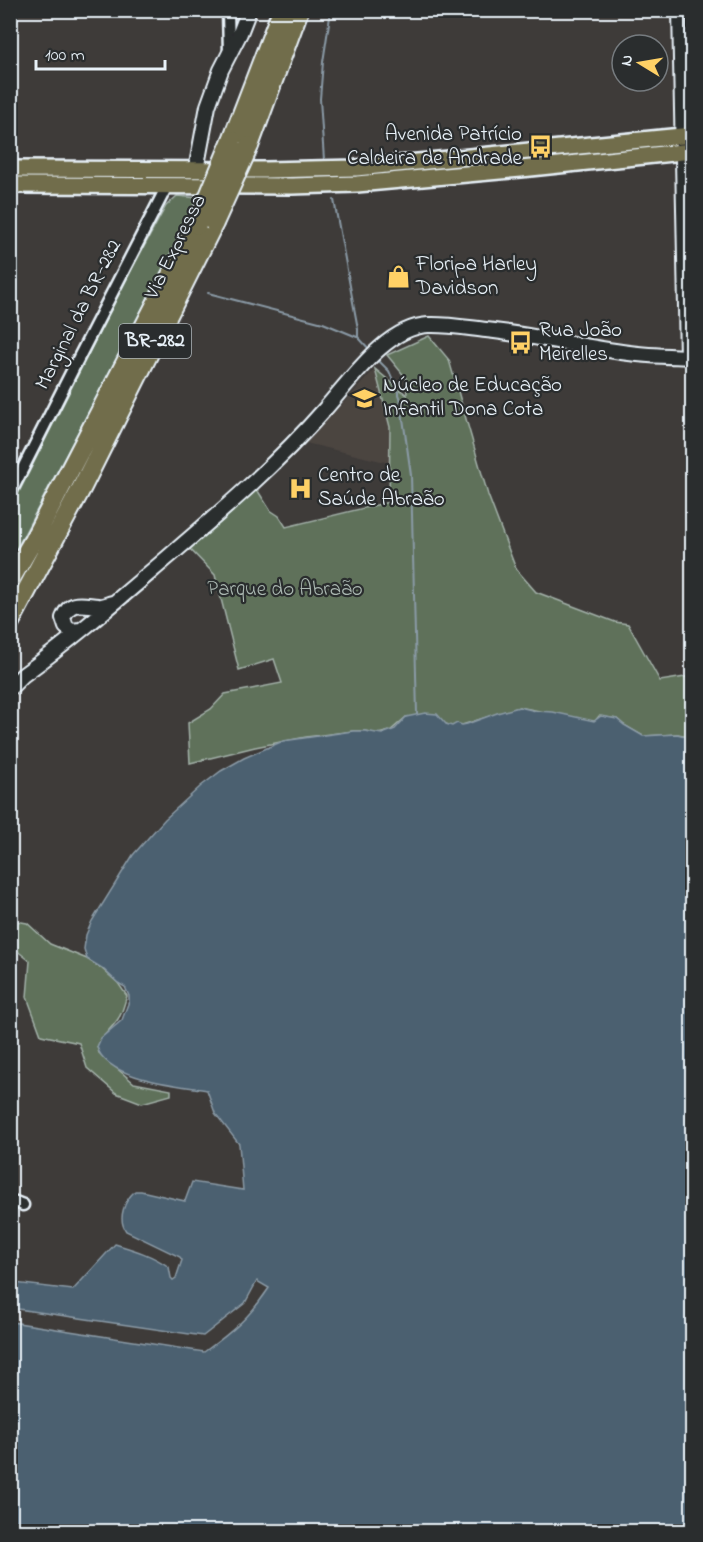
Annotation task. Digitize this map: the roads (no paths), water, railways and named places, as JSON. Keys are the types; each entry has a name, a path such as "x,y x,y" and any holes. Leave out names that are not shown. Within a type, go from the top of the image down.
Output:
{"highway":[{"name":"Via Expressa","path":"240,143 282,10"},
{"name":"Via Expressa","path":"10,622 82,487 205,224 299,10"},
{"name":"Via Expressa","path":"10,580 205,224"},
{"path":"10,636 20,618 37,571"}],"main road":[{"path":"196,170 208,106 249,10"},
{"path":"10,169 356,168 687,135"},
{"path":"575,163 594,158 604,144"},
{"path":"10,185 283,186 357,183 687,151"},
{"path":"167,186 175,170"},
{"path":"10,688 23,675 114,603 273,465 380,347 401,333 426,325 473,328 522,334 628,353 689,357"},
{"path":"80,630 72,631 66,627 63,618 67,610 81,604 102,607 108,603 114,603"}],"street":[{"path":"228,10 229,53"},
{"path":"679,10 687,135 689,357"},
{"name":"Marginal da BR-282","path":"10,494 167,186"},
{"path":"10,1200 23,1205"}],"water":[{"path":"519,707 594,721 601,716 617,719 643,736 677,734 692,736 692,1531 11,1531 11,1322 204,1352 240,1323 269,1288 257,1281 245,1303 203,1336 11,1308 11,1296 15,1283 73,1290 115,1244 143,1253 163,1263 169,1267 173,1280 176,1278 182,1260 180,1257 126,1231 123,1226 123,1210 131,1195 135,1191 141,1191 185,1201 192,1182 243,1190 239,1144 215,1113 207,1090 145,1079 114,1067 103,1058 97,1047 101,1038 122,1020 129,996 125,987 87,959 84,949 86,935 92,921 133,855 165,819 201,786 244,758 283,741 353,731 382,734 395,729 406,717 425,713 437,714 446,724 452,726 457,723 467,724"}],"waterway":[{"path":"324,160 320,99 331,10"},
{"path":"334,200 358,337 371,351"},
{"path":"208,293 323,323 357,337"},
{"path":"376,358 389,371 400,397 411,475 417,714"}],"place":[{"name":"Avenida Patrício Caldeira de Andrade","path":"540,147"},
{"name":"Floripa Harley Davidson","path":"398,277"},
{"name":"Rua João Meirelles","path":"521,343"},
{"name":"Núcleo de Educação Infantil Dona Cota","path":"365,398"},
{"name":"Centro de Saúde Abraão","path":"300,488"}],"park label":[{"name":"Parque do Abraão","path":"285,590"}]}
